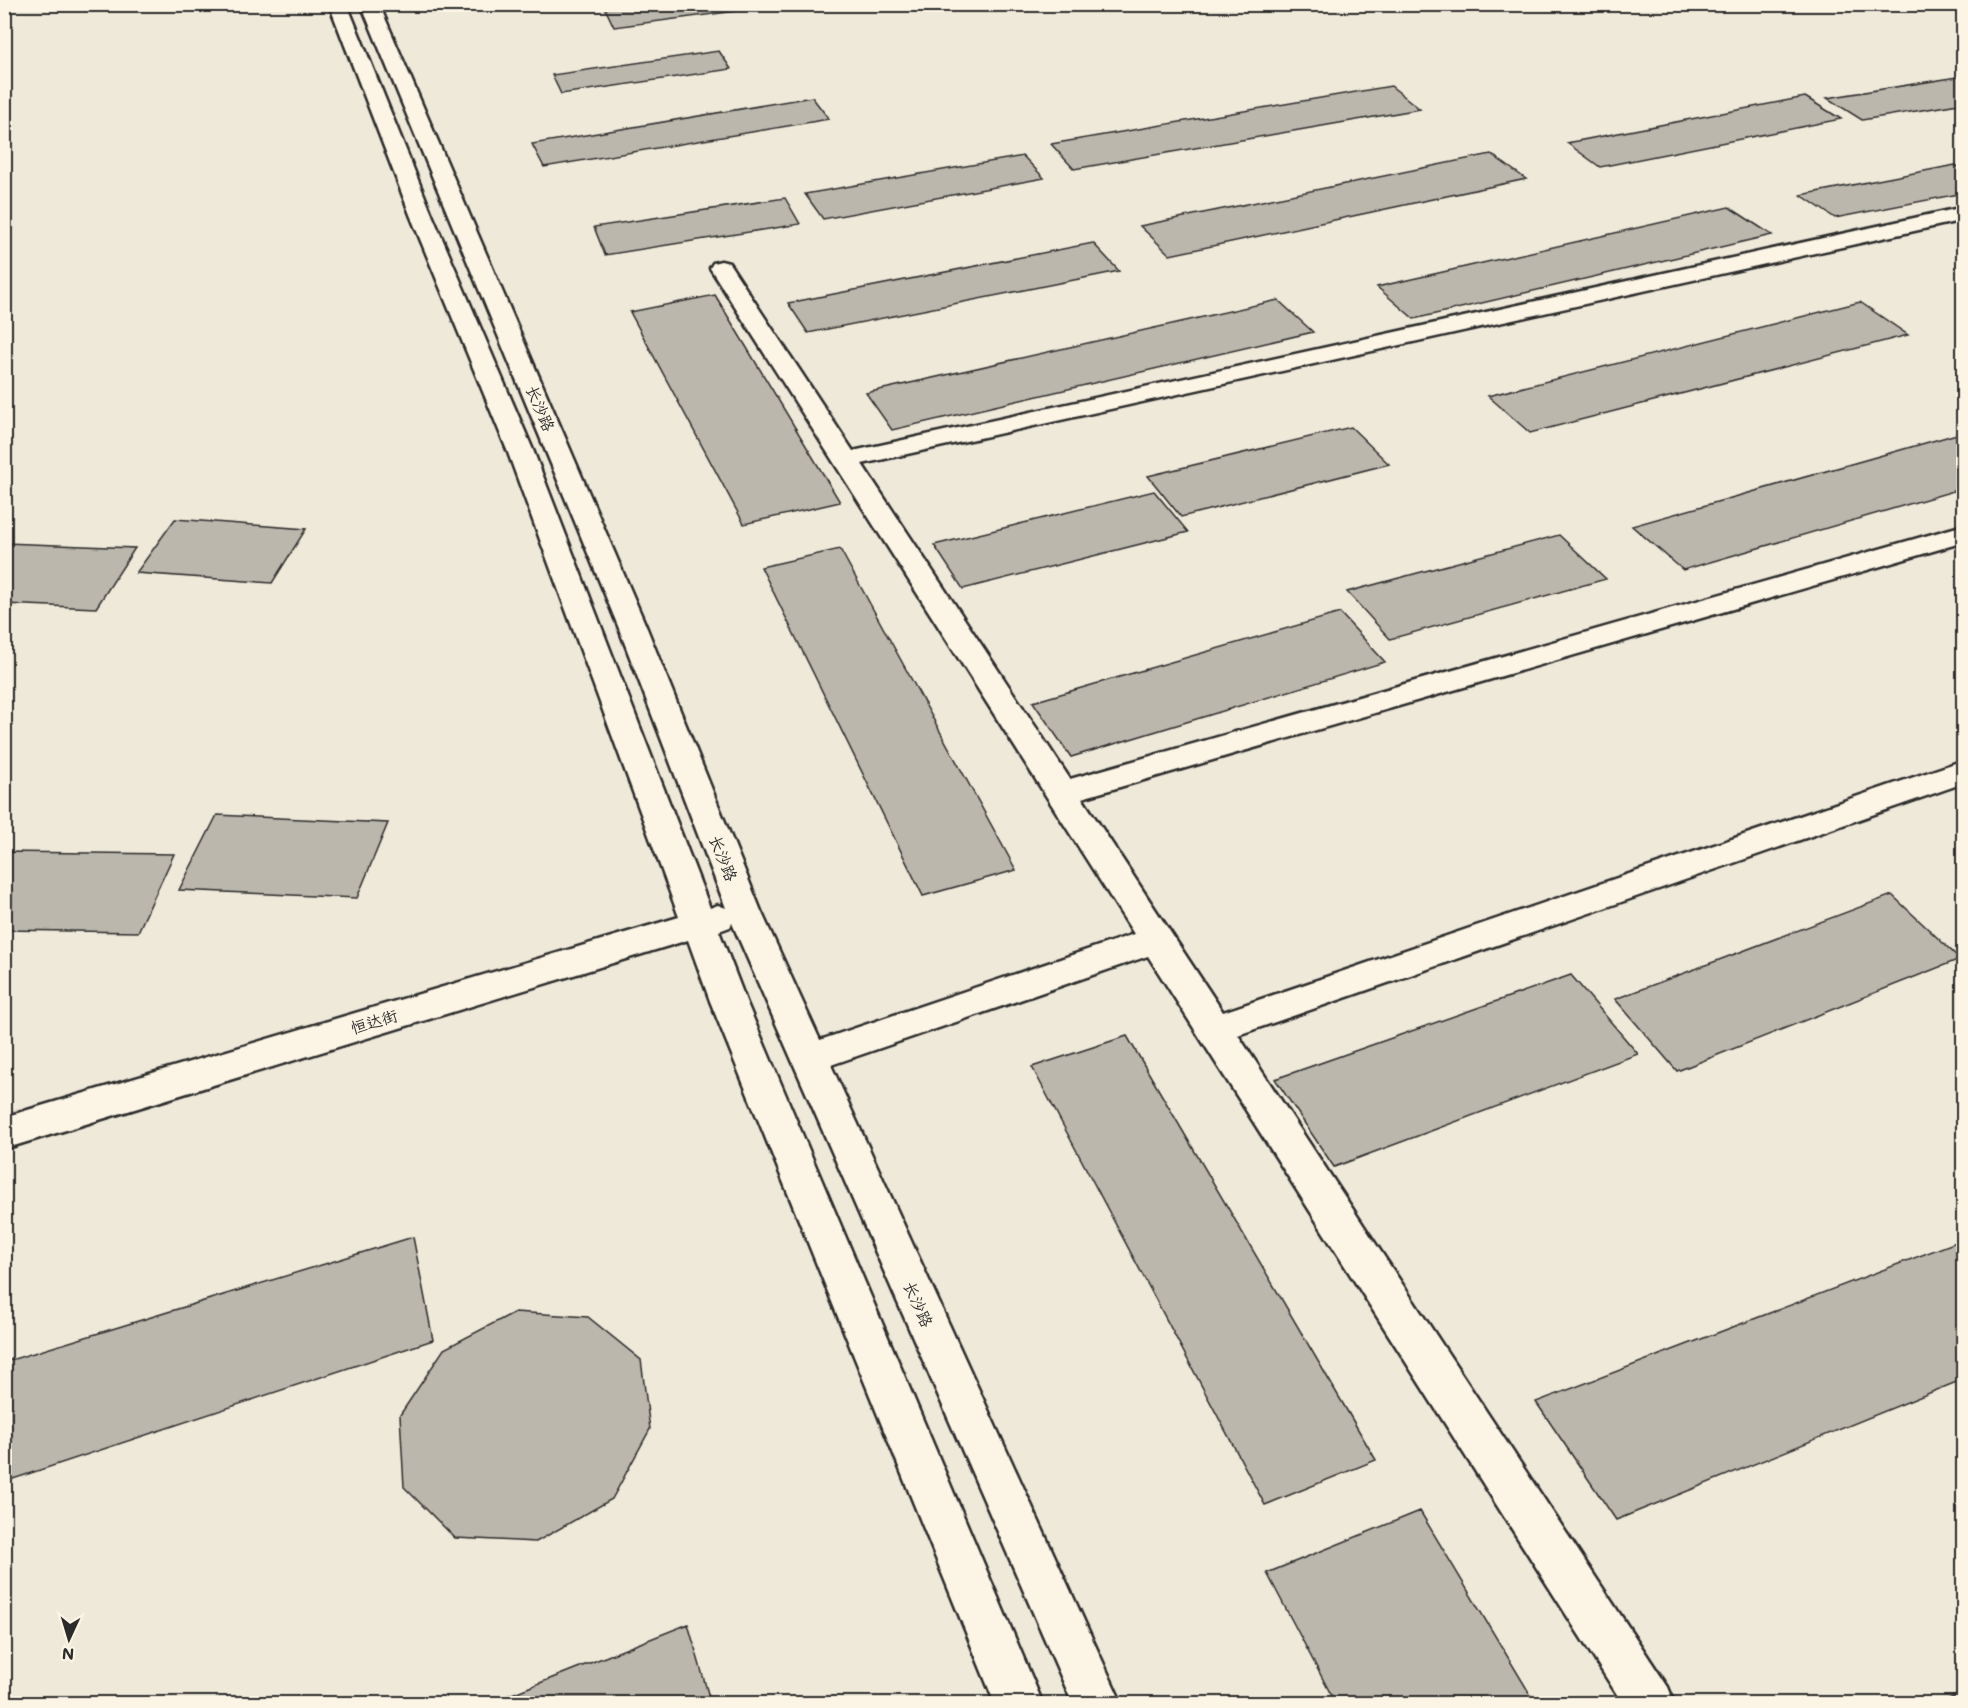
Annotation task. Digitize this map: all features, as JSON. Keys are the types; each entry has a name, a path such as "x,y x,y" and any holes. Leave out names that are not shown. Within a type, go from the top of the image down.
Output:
{"street":[{"path":"338,4 422,217 520,450 728,1001 1019,1704"},
{"name":"长沙路","path":"370,4 632,626 744,911 1098,1704"},
{"path":"846,460 1964,213"},
{"path":"721,268 1651,1704"},
{"path":"1061,793 1964,533"},
{"path":"1214,1029 1964,771"},
{"name":"恒达街","path":"4,1133 744,911"},
{"path":"808,1058 1156,940"}],"building":[{"path":"635,4 773,4 774,6 614,27 605,8"},
{"path":"719,51 731,69 561,94 552,75"},
{"path":"1964,76 1964,103 1862,120 1827,98"},
{"path":"1391,86 1420,109 1074,169 1051,144"},
{"path":"812,97 829,119 544,167 532,144"},
{"path":"1805,97 1841,119 1600,167 1567,143"},
{"path":"1491,154 1526,179 1170,255 1140,226"},
{"path":"1023,156 1044,178 823,219 805,194"},
{"path":"1955,165 1964,170 1964,193 1835,218 1801,195"},
{"path":"785,198 800,224 605,255 594,227"},
{"path":"1729,207 1772,235 1414,319 1377,287"},
{"path":"1093,243 1119,271 808,333 788,303"},
{"path":"715,295 840,502 744,524 630,312"},
{"path":"1278,300 1313,332 892,430 866,393"},
{"path":"1860,302 1908,335 1530,433 1488,396"},
{"path":"1351,427 1389,464 1181,517 1148,476"},
{"path":"1964,432 1964,488 1683,570 1632,526"},
{"path":"1154,491 1188,532 963,589 934,545"},
{"path":"175,519 306,529 272,583 136,573"},
{"path":"1559,535 1606,579 1390,639 1347,592"},
{"path":"4,543 135,548 96,608 4,604"},
{"path":"840,549 1016,870 923,896 761,567"},
{"path":"1340,613 1385,662 1071,757 1033,702"},
{"path":"217,815 388,823 357,898 179,890"},
{"path":"4,852 174,854 138,932 4,930"},
{"path":"1892,895 1960,959 1677,1071 1615,999"},
{"path":"1571,975 1638,1054 1334,1167 1275,1079"},
{"path":"1127,1036 1376,1460 1265,1505 1032,1067"},
{"path":"413,1237 433,1340 4,1482 4,1362"},
{"path":"1964,1239 1964,1379 1616,1520 1536,1402"},
{"path":"515,1312 588,1317 641,1360 650,1429 612,1499 536,1542 455,1538 404,1487 400,1415 444,1349"},
{"path":"1420,1511 1536,1704 1336,1704 1267,1573"},
{"path":"688,1624 711,1704 492,1704 492,1702"},
{"path":"1964,1692 1964,1704 1938,1704"}]}
